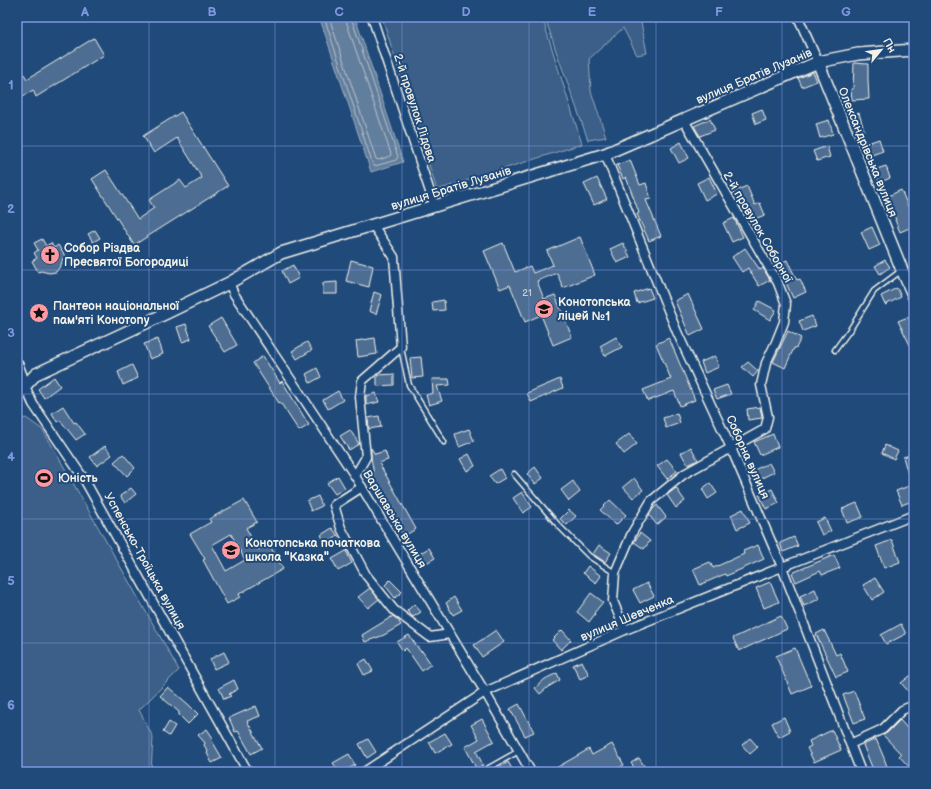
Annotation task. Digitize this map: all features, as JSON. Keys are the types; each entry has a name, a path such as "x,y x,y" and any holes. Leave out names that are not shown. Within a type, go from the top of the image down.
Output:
{"main road":[{"name":"вулиця Братів Лузанів","path":"17,397 36,374 229,283 281,253 605,154 818,62 858,54 914,50"},
{"name":"Олександрівська вулиця","path":"818,62 914,297"},
{"name":"Успенсько-Троїцька вулиця","path":"17,365 25,386"}],"street":[{"name":"2-й провулок Лідова","path":"372,17 435,207"},
{"name":"Олександрівська вулиця","path":"798,17 818,62"},
{"name":"2-й провулок Соборної","path":"625,630 613,602 615,573 632,533 651,501 684,474 765,429 768,417 761,385 766,363 784,322 786,304 778,283 684,120"},
{"name":"Соборна вулиця","path":"605,154 677,332 732,448 782,567 861,772"},
{"path":"355,476 366,457 360,397 362,381 401,347 394,257 373,225"},
{"name":"Варшавська вулиця","path":"229,283 234,294 362,487 485,692 531,772"},
{"name":"Успенсько-Троїцька вулиця","path":"25,386 33,404 84,479 248,772"},
{"path":"362,487 334,505 341,528 366,575 394,610 430,637 450,634"},
{"name":"вулиця Шевченка","path":"367,771 485,692 625,630 914,516"},
{"path":"850,744 882,729 902,710 914,705"}],"lane":[{"path":"835,350 851,328 874,291 902,270"},
{"path":"401,347 408,386 444,442"},
{"path":"514,474 559,526 589,556 615,573"},
{"path":"486,772 487,769 519,751"}],"shaded area":[{"path":"382,17 542,17 582,144 437,190"},
{"path":"545,17 640,17 647,53 637,55 623,28 589,59 591,91 606,137 588,140"},
{"path":"26,418 43,430 179,670 139,710 153,737 151,772 17,772 17,422"}],"water":[{"path":"324,17 355,17 403,162 371,172 320,19"}],"building":[{"path":"94,38 104,55 36,97 33,90 17,100 17,63 27,79"},
{"path":"854,63 868,64 869,99 852,100 851,89 853,89"},
{"path":"813,72 817,81 802,87 798,78"},
{"path":"762,109 766,120 756,124 752,113"},
{"path":"181,112 228,186 134,245 92,179 106,170 138,219 154,208 149,200 180,180 186,188 202,178 177,138 154,153 143,136"},
{"path":"859,113 864,130 856,133 850,116"},
{"path":"710,119 715,130 700,136 694,126"},
{"path":"829,120 833,134 820,138 816,124"},
{"path":"879,139 883,151 866,157 862,145"},
{"path":"681,142 689,158 679,163 671,148"},
{"path":"827,146 830,157 817,161 813,151"},
{"path":"630,160 640,185 646,183 651,199 646,200 661,236 649,241 637,214 639,213 626,177 623,179 617,165"},
{"path":"886,166 890,178 879,183 874,170"},
{"path":"709,177 717,194 705,200 697,183"},
{"path":"597,178 607,199 594,205 584,184"},
{"path":"747,186 755,205 760,203 765,215 749,221 733,192"},
{"path":"901,190 911,213 914,212 914,226 900,232 886,197"},
{"path":"734,218 743,237 732,242 723,223"},
{"path":"872,227 880,245 869,250 861,232"},
{"path":"95,230 100,238 93,242 88,234"},
{"path":"580,237 595,275 563,288 557,273 537,281 544,299 555,295 572,337 553,345 541,315 525,322 510,285 500,289 484,251 503,243 515,272 530,266 533,273 553,265 547,251"},
{"name":"Собор Різдва Пресвятої Богородиці","path":"42,239 46,246 51,243 54,248 58,245 65,256 56,272 38,272 32,261 37,258 34,253 38,250 34,243"},
{"path":"623,243 630,257 617,263 610,249"},
{"path":"745,248 760,270 763,268 770,280 759,286 748,268 742,272 732,257"},
{"path":"351,260 373,266 369,287 346,281"},
{"path":"787,260 797,280 800,279 806,292 793,298 782,274 779,274 774,266"},
{"path":"885,260 890,267 880,274 875,266"},
{"path":"293,265 299,278 288,284 282,271"},
{"path":"337,282 337,294 323,294 323,283"},
{"path":"649,288 653,298 637,303 634,293"},
{"path":"897,288 901,297 885,305 881,296"},
{"path":"374,292 382,295 376,314 369,311"},
{"path":"688,294 704,329 690,336 675,301"},
{"path":"444,300 445,310 433,311 432,302"},
{"path":"759,301 776,310 770,320 754,310"},
{"path":"812,316 816,326 803,331 799,321"},
{"path":"908,317 914,329 914,353 898,321"},
{"path":"221,318 237,345 225,352 208,326"},
{"path":"186,324 191,339 182,342 177,327"},
{"path":"788,331 801,338 796,348 794,348 785,368 773,362"},
{"path":"616,337 622,347 605,356 600,346"},
{"path":"375,338 377,354 358,357 356,341"},
{"path":"669,338 695,400 680,406 674,391 648,401 643,390 671,379 656,344"},
{"path":"158,339 163,354 150,359 144,344"},
{"path":"307,342 312,350 297,359 292,351"},
{"path":"263,356 280,383 282,381 309,425 299,431 253,363"},
{"path":"715,356 719,367 705,373 701,362"},
{"path":"421,357 423,377 412,378 410,358"},
{"path":"748,362 758,371 753,377 742,367"},
{"path":"132,365 138,378 123,385 118,372"},
{"path":"317,368 321,377 310,383 306,374"},
{"path":"394,374 394,385 377,386 378,375"},
{"path":"54,377 60,386 44,398 38,389"},
{"path":"432,379 449,379 450,385 437,386 442,401 429,405 426,395 433,393"},
{"path":"560,379 563,388 531,402 527,393"},
{"path":"727,385 731,394 717,399 713,390"},
{"path":"338,391 343,400 328,409 323,400"},
{"path":"376,393 379,402 366,405 366,396"},
{"path":"63,406 74,423 76,422 85,434 76,440 60,420 57,422 52,413"},
{"path":"760,407 762,418 748,420 747,409"},
{"path":"677,413 680,423 666,428 663,418"},
{"path":"379,416 381,427 369,429 368,418"},
{"path":"469,429 474,441 459,447 455,434"},
{"path":"350,430 359,444 349,450 340,436"},
{"path":"629,434 637,444 624,454 616,444"},
{"path":"773,434 778,447 760,455 754,442"},
{"path":"885,445 898,451 894,459 882,453"},
{"path":"105,446 112,455 97,466 90,457"},
{"path":"691,447 698,460 688,465 681,453"},
{"path":"371,448 375,454 385,451 388,460 379,463 416,529 404,536 371,477 374,475"},
{"path":"123,454 135,468 127,476 114,462"},
{"path":"469,454 475,466 467,471 460,459"},
{"path":"914,454 914,472 908,474 903,457"},
{"path":"667,459 677,471 667,479 657,466"},
{"path":"769,463 774,472 758,480 754,470"},
{"path":"535,467 543,478 535,484 527,474"},
{"path":"500,469 505,478 495,484 489,476"},
{"path":"338,476 345,488 335,494 327,483"},
{"path":"634,478 643,490 633,498 623,487"},
{"path":"573,481 580,492 569,501 561,490"},
{"path":"710,483 717,493 708,499 702,489"},
{"path":"909,486 914,500 902,505 896,491"},
{"path":"131,488 136,494 125,503 120,496"},
{"path":"676,488 685,501 676,508 667,495"},
{"path":"772,489 779,503 766,509 759,495"},
{"path":"522,492 532,507 523,513 513,498"},
{"path":"318,496 322,506 311,511 307,501"},
{"path":"244,500 257,522 246,528 258,550 269,544 283,569 239,594 240,597 227,604 203,560 205,559 190,534 211,522 209,519","holes":["231,534 245,560 226,571 212,545"]},
{"path":"610,500 626,515 616,525 600,510"},
{"path":"857,503 863,517 847,523 842,509"},
{"path":"657,505 666,517 657,525 649,515"},
{"path":"743,509 750,523 737,529 731,515"},
{"path":"569,510 576,516 567,525 560,519"},
{"path":"825,518 831,531 822,535 816,522"},
{"path":"332,528 338,536 326,544 321,535"},
{"path":"640,533 650,541 644,549 634,542"},
{"path":"794,537 798,546 783,552 780,543"},
{"path":"892,540 900,562 884,568 876,546"},
{"path":"599,545 611,553 605,562 593,554"},
{"path":"758,545 764,559 726,576 725,574 700,585 693,569 710,562 713,568 744,554 743,551"},
{"path":"429,548 435,558 423,565 417,555"},
{"path":"346,551 352,563 338,571 332,559"},
{"path":"834,555 840,568 822,575 820,571 796,582 792,573"},
{"path":"588,566 601,576 596,583 583,573"},
{"path":"875,578 884,592 872,600 863,585"},
{"path":"390,580 402,592 395,598 385,585"},
{"path":"770,582 779,602 764,608 756,588"},
{"path":"647,583 654,596 640,603 633,590"},
{"path":"370,588 379,599 368,608 358,597"},
{"path":"815,589 819,599 804,606 800,596"},
{"path":"591,593 603,602 589,622 577,612"},
{"path":"454,597 462,610 453,615 446,603"},
{"path":"414,604 421,612 413,617 407,611"},
{"path":"393,616 401,625 384,635 365,642 362,635"},
{"path":"781,616 787,629 739,651 733,638"},
{"path":"901,624 906,634 886,644 881,635"},
{"path":"496,630 504,642 482,657 474,645"},
{"path":"562,630 571,640 561,650 552,640"},
{"path":"824,630 836,655 840,653 848,672 836,677 816,634"},
{"path":"409,635 431,664 422,671 406,648 403,651 397,642"},
{"path":"795,648 811,686 792,694 776,656"},
{"path":"224,652 229,662 214,669 210,659"},
{"path":"366,659 373,671 364,675 358,664"},
{"path":"582,661 589,675 580,679 573,665"},
{"path":"557,673 560,680 540,694 535,688 545,679"},
{"path":"914,673 914,687 909,692 901,683"},
{"path":"234,680 238,689 229,694 231,696 224,699 219,688"},
{"path":"168,687 198,714 188,724 179,715 179,712 160,696"},
{"path":"854,691 865,719 854,723 843,695"},
{"path":"519,704 534,732 525,736 510,709"},
{"path":"256,706 260,716 247,721 262,748 251,754 238,731 235,732 229,718"},
{"path":"784,717 790,731 779,737 772,723"},
{"path":"482,719 494,741 476,751 483,765 476,768 465,747 479,739 471,725"},
{"path":"900,720 914,736 914,772 899,756 901,754 883,735"},
{"path":"169,722 175,726 169,736 163,732"},
{"path":"207,729 222,758 212,763 204,745 205,743 198,735"},
{"path":"832,730 841,750 814,762 807,748 811,746 809,741"},
{"path":"445,733 452,744 435,753 429,742"},
{"path":"750,738 758,747 750,754 742,745"},
{"path":"368,739 376,752 367,758 359,744"},
{"path":"876,739 889,772 874,772 863,745"},
{"path":"612,744 624,765 612,772 549,772 589,749 592,755"},
{"path":"349,754 355,765 343,772 339,772 333,763"},
{"path":"639,758 648,772 637,772 631,763"},
{"path":"508,762 514,772 492,772"}],"place":[{"name":"Собор Різдва Пресвятої Богородиці","path":"50,255"},
{"name":"Конотопська ліцей №1","path":"544,309"},
{"name":"Пантеон національної пам'яті Конотопу","path":"39,313"},
{"name":"Юність","path":"44,478"},
{"name":"Конотопська початкова школа \"Казка\"","path":"231,550"}]}
